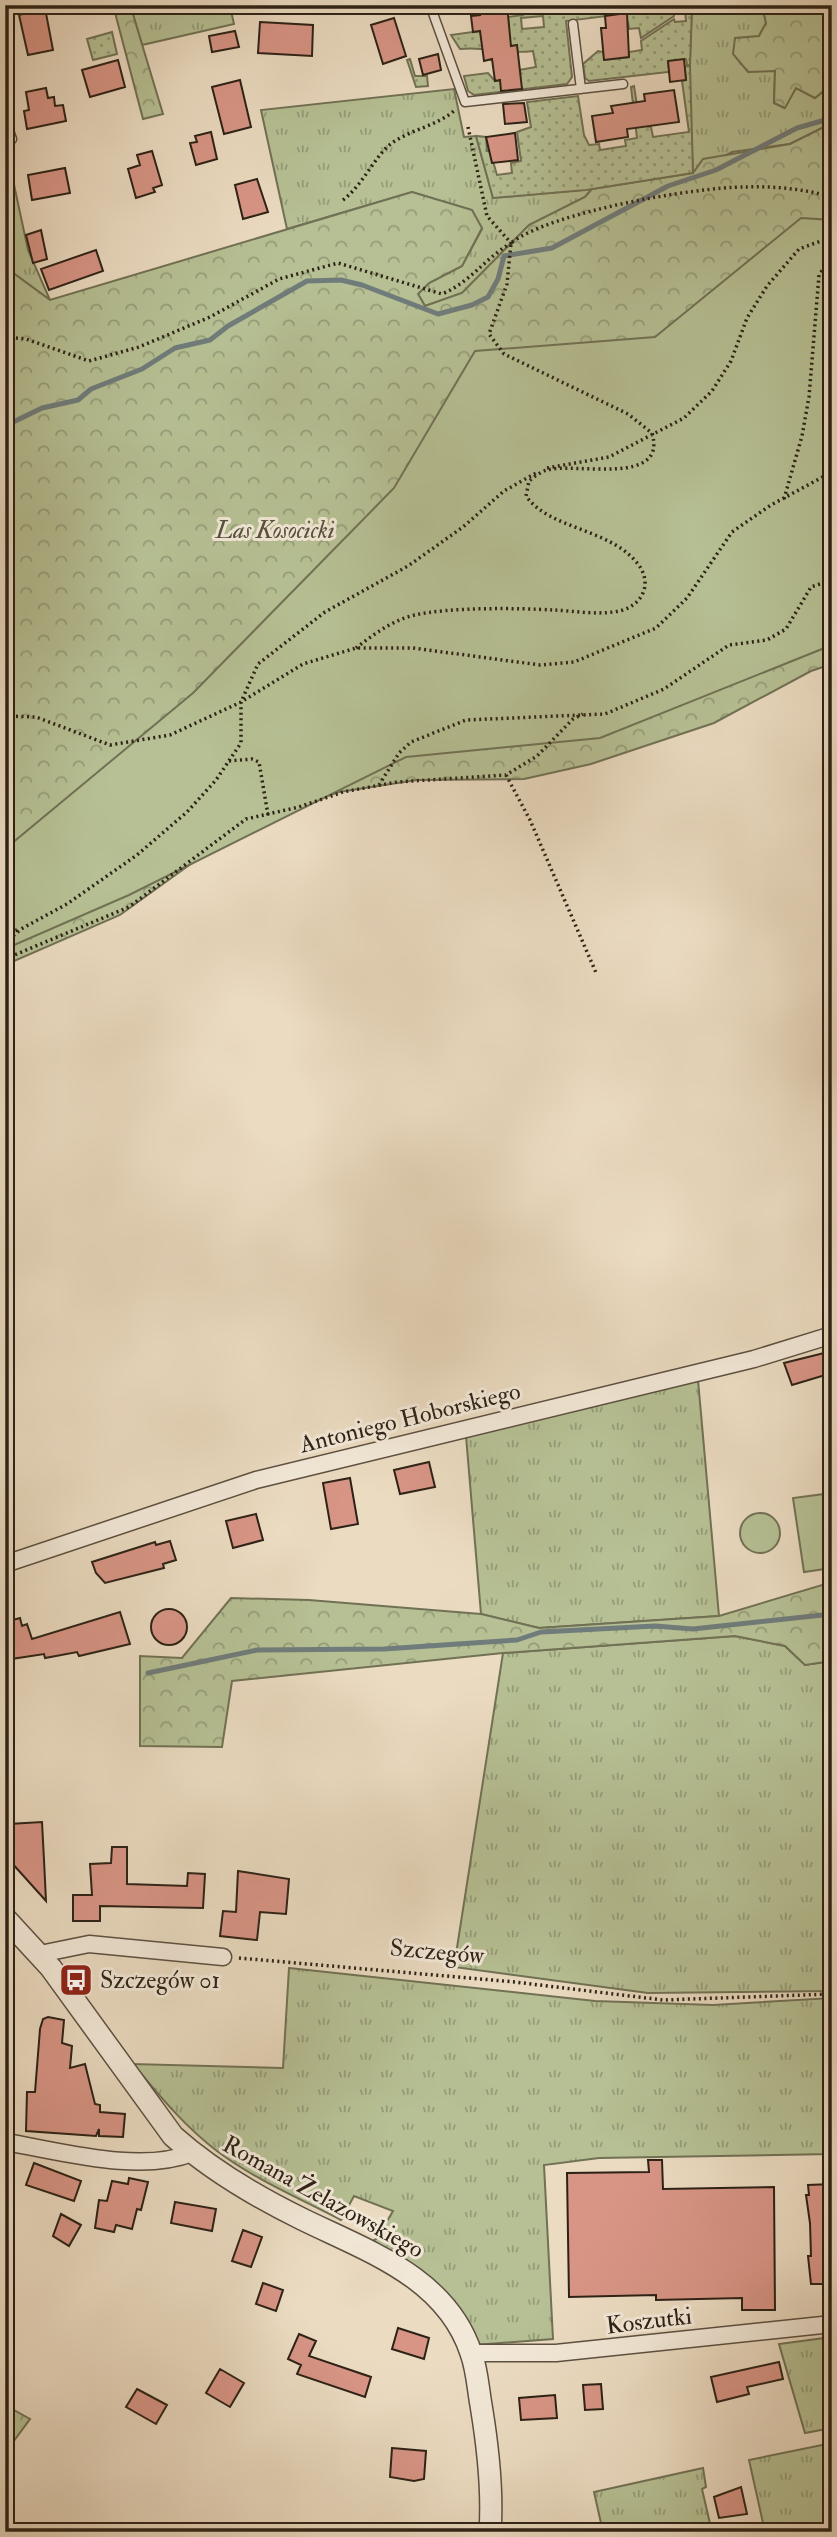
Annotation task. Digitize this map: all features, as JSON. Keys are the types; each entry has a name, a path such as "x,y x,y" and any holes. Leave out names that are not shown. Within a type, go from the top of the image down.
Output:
{"street":[{"name":"Antoniego Hoborskiego","path":"5,1564 256,1480 754,1359 832,1335"},
{"name":"Romana Żelazowskiego","path":"5,1918 40,1954 173,2136 192,2153 301,2218 393,2262 437,2296 471,2353 492,2500 490,2532"},
{"path":"40,1954 89,1944 223,1957"},
{"path":"5,2142 135,2162 175,2160 192,2153"},
{"name":"Koszutki","path":"471,2353 570,2352 832,2324"}],"lane":[{"path":"430,5 465,102 624,84"},
{"path":"573,24 581,89"},
{"path":"5,119 12,139"}],"path":[{"path":"343,200 362,182 394,142 447,117 465,102"},
{"path":"356,648 376,632 414,615 531,608 592,612 622,610 636,602 647,583 638,564 600,536 543,511 526,496 527,487 535,476 547,470 632,468 651,456 654,449 652,433 628,414 504,354 489,334 507,284 511,243 487,216 468,127"},
{"path":"5,337 26,339 89,360 139,347 198,322 279,279 338,263 442,294 465,284 480,265 525,233 593,209 744,187 807,190 832,197"},
{"path":"5,934 21,929 67,904 137,855 187,812 241,743 241,702 258,664 325,612 408,566 463,527 504,491 552,466 609,457 684,418 712,391 731,361 747,318 767,286 799,249 832,237"},
{"path":"784,499 802,436 809,397 819,275 832,257"},
{"path":"5,716 36,717 110,745 170,735 241,702 303,664 356,648 413,648 540,665 574,662 656,628 687,598 732,532 832,472"},
{"path":"379,785 399,752 411,742 466,720 605,714 664,689 729,645 767,640 786,629 811,587 832,580"},
{"path":"5,960 129,907 246,819 343,792 379,785 415,779 506,775 537,756 573,719 583,714"},
{"path":"228,761 251,759 259,762 268,815"},
{"path":"506,775 530,820 597,975"},
{"path":"5,943 21,929"},
{"name":"Szczegów","path":"223,1957 515,1982 663,2000 832,1994"}],"green space":[{"path":"113,5 230,5 231,11 132,11 163,114 143,119"},
{"path":"522,5 542,5 544,12 594,5 625,5 627,14 692,6 690,65 687,65 686,59 668,61 669,68 690,66 693,173 586,190 493,198 476,136 486,137 487,151 490,151 497,175 512,173 511,163 521,161 517,132 531,127 527,102 578,96 584,135 589,145 599,144 600,150 626,146 625,140 637,138 631,87 634,86 640,125 651,127 653,137 689,132 682,81 686,80 685,70 589,81 585,78 583,64 598,51 603,52 605,60 629,57 629,52 642,50 641,41 674,19 675,22 686,21 685,11 674,12 674,16 641,38 639,28 629,29 628,22 615,24 614,15 566,21 572,77 567,84 474,95 468,91 464,76 488,73 495,81 520,78 519,70 536,67 533,51 460,49 451,35 509,27 508,17 523,15","holes":["543,16 544,27 522,29 521,18"]},
{"path":"692,5 762,5 766,23 759,36 775,71 774,103 784,108 796,88 815,98 832,84 832,123 790,144 732,152 693,173 689,87"},
{"path":"762,5 832,5 832,84 815,98 796,88 785,108 774,103 775,71 748,72 733,54 735,38 759,36 766,23"},
{"path":"132,11 231,11 234,24 142,45"},
{"path":"112,32 117,54 93,60 87,39"},
{"path":"410,59 415,76 427,76 428,86 416,87 407,60"},
{"path":"454,89 464,137 476,136 493,198 592,189 585,197 529,225 462,293 425,306 418,294 429,283 462,266 482,229 472,210 412,192 287,229 261,110"},
{"name":"Las Kosocicki","path":"832,123 832,664 811,671 714,723 591,764 524,779 417,780 339,792 245,825 120,915 5,965 5,267 50,300 412,192 472,210 482,228 462,266 429,283 418,294 425,306 462,293 529,225 585,197 592,189 693,173 703,159 790,144"},
{"path":"7,152 28,250 50,300 5,267"},
{"path":"801,218 832,220 832,645 600,738 406,757 129,895 5,949 5,849 193,693 394,488 475,351 655,337"},
{"path":"698,1380 719,1616 539,1628 481,1614 466,1436"},
{"path":"832,1493 832,1568 804,1572 793,1498"},
{"path":"760,1513 768,1514 774,1519 779,1525 779,1541 774,1547 768,1552 760,1553 752,1552 746,1547 741,1541 740,1533 741,1525 746,1519 752,1514"},
{"path":"832,1582 832,1661 805,1665 785,1646 735,1636 503,1653 232,1681 222,1747 140,1746 140,1656 182,1658 231,1598 309,1600 481,1614 539,1628 719,1616"},
{"path":"735,1636 785,1646 805,1665 832,1661 831,1991 648,1993 454,1967 503,1653"},
{"path":"289,1968 595,2001 713,2005 832,1998 832,2154 599,2158 544,2165 553,2339 474,2345 450,2297 369,2244 377,2238 393,2211 354,2196 341,2220 261,2179 217,2151 194,2131 172,2110 133,2064 283,2068"},
{"path":"832,2337 832,2428 805,2433 779,2344"},
{"path":"5,2405 30,2419 5,2453"},
{"path":"832,2443 832,2532 765,2532 749,2460"},
{"path":"703,2468 706,2487 702,2489 712,2532 603,2532 594,2492"}],"building":[{"path":"479,5 507,5 511,46 517,45 522,89 501,91 500,80 495,81 492,59 484,61 480,31 473,32 471,16 480,15"},
{"path":"45,8 53,50 28,55 19,15"},
{"path":"627,13 629,57 604,60 601,28 606,28 605,16"},
{"path":"394,18 406,56 383,64 371,25"},
{"path":"260,22 313,25 312,56 258,53"},
{"path":"235,31 239,47 212,52 209,36"},
{"path":"438,54 441,70 423,75 419,59"},
{"path":"684,59 686,80 670,82 668,61"},
{"path":"118,60 125,87 90,97 82,70"},
{"path":"240,80 251,127 224,134 212,87"},
{"path":"46,88 48,98 54,97 55,106 63,105 66,121 27,129 24,111 29,110 26,92"},
{"path":"674,90 679,122 627,129 628,137 596,142 592,116 613,113 611,106 645,101 644,94"},
{"path":"524,103 527,122 505,124 503,104"},
{"path":"211,132 217,159 196,165 190,143 197,142 195,136"},
{"path":"515,133 518,160 492,163 486,137"},
{"path":"152,151 162,185 153,188 155,192 136,198 128,169 140,165 137,155"},
{"path":"65,168 70,193 32,200 28,175"},
{"path":"257,179 268,212 243,219 235,185"},
{"path":"41,230 47,259 33,263 26,235"},
{"path":"96,250 103,271 49,290 41,269"},
{"path":"832,1351 832,1373 792,1385 784,1363"},
{"path":"429,1462 435,1487 400,1494 394,1470"},
{"path":"350,1478 358,1524 331,1529 323,1483"},
{"path":"256,1514 263,1540 233,1548 226,1521"},
{"path":"170,1541 176,1560 163,1564 164,1568 105,1583 96,1573 92,1562 155,1542 156,1545"},
{"path":"169,1609 182,1614 187,1627 182,1640 169,1645 156,1640 151,1627 156,1614"},
{"path":"120,1612 130,1644 79,1656 77,1652 45,1658 44,1654 11,1659 10,1655 5,1657 5,1622 20,1618 22,1626 27,1624 32,1639"},
{"path":"42,1822 46,1901 11,1862 9,1824"},
{"path":"112,1847 127,1847 127,1884 187,1886 188,1873 205,1874 203,1908 100,1906 100,1921 73,1921 73,1895 92,1895 90,1864 111,1863"},
{"path":"238,1871 289,1879 286,1914 260,1912 257,1940 220,1936 223,1911 236,1912"},
{"path":"48,2017 64,2020 62,2043 72,2046 70,2068 85,2064 95,2104 100,2105 100,2112 125,2114 123,2137 99,2136 99,2129 96,2136 26,2131 27,2092 35,2092 40,2029 43,2019"},
{"path":"648,2160 662,2160 663,2189 774,2187 775,2310 742,2310 742,2298 656,2300 656,2295 569,2297 567,2173 649,2172"},
{"path":"34,2163 81,2181 74,2201 26,2185"},
{"path":"129,2178 148,2182 141,2210 137,2209 132,2229 116,2225 114,2232 95,2228 99,2200 107,2201 112,2181 128,2184"},
{"path":"832,2184 832,2284 811,2284 808,2256 811,2256 810,2223 806,2195 809,2195 808,2185"},
{"path":"175,2202 216,2209 212,2231 171,2223"},
{"path":"61,2214 81,2225 69,2246 53,2236"},
{"path":"243,2230 262,2237 251,2267 232,2261"},
{"path":"263,2283 283,2290 276,2311 256,2304"},
{"path":"398,2328 429,2338 424,2359 392,2349"},
{"path":"299,2334 316,2341 309,2356 371,2377 365,2397 297,2374 301,2365 288,2359"},
{"path":"779,2362 783,2379 747,2387 749,2394 717,2402 711,2377"},
{"path":"220,2369 244,2383 230,2407 206,2393"},
{"path":"601,2384 603,2409 585,2410 583,2385"},
{"path":"137,2389 167,2405 156,2424 126,2407"},
{"path":"555,2395 557,2418 521,2420 519,2398"},
{"path":"392,2448 426,2451 424,2479 414,2481 390,2477"},
{"path":"741,2487 747,2514 719,2518 714,2497"}],"waterway":[{"path":"5,426 42,408 78,400 91,389 142,369 175,348 210,340 228,326 307,281 341,280 362,285 438,314 472,305 488,297 498,279 504,256 552,248 668,186 716,170 797,128 832,118"},
{"path":"148,1673 257,1650 384,1649 517,1640 541,1632 655,1626 693,1629 832,1614"}],"place":[{"name":"Szczegów 01","path":"76,1980"}]}
